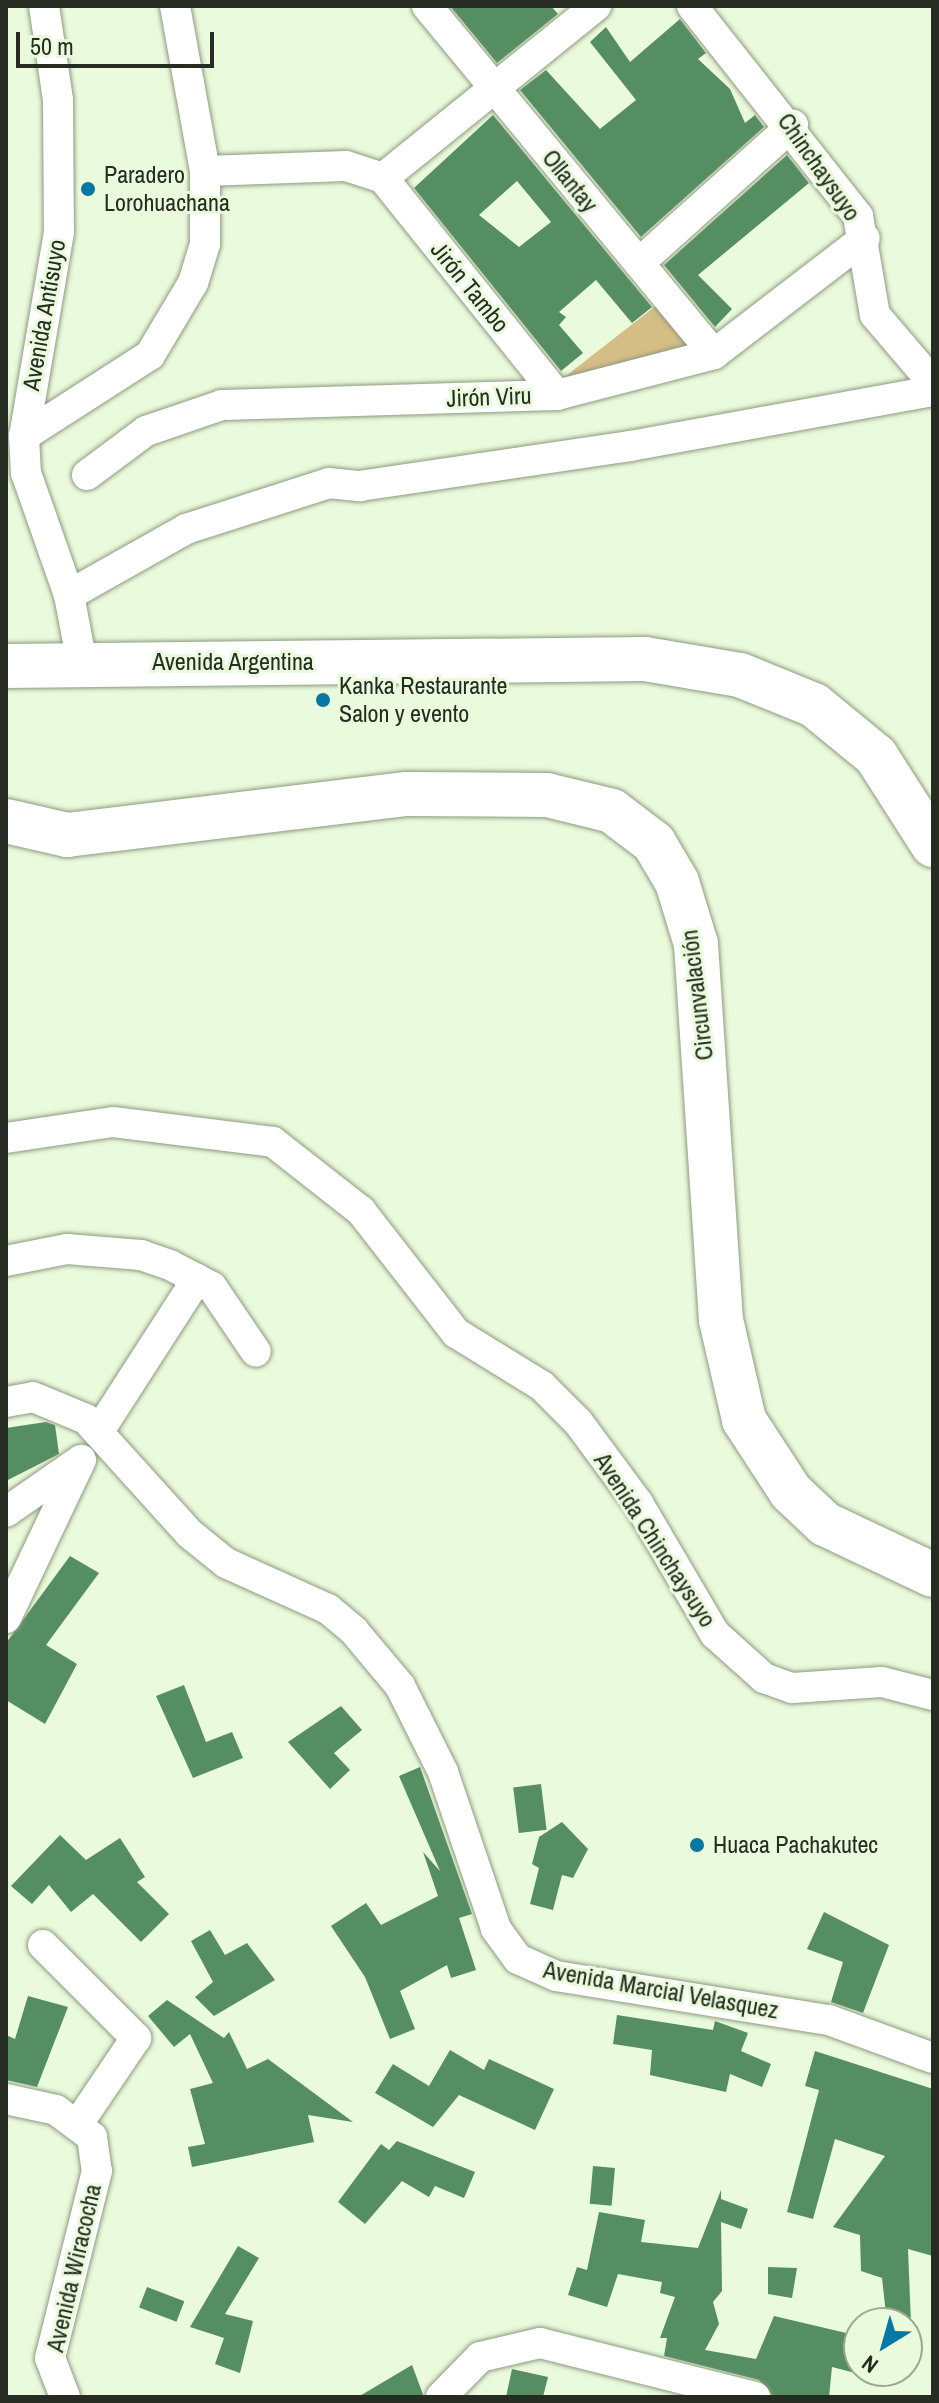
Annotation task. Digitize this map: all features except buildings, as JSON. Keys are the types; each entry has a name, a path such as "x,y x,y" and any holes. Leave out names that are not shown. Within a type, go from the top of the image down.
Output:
{"highway":[{"name":"Avenida Argentina","path":"82,663 645,659 740,675 814,705 876,756 933,845"},
{"path":"6,666 82,663"},
{"name":"Circunvalación","path":"6,821 67,835 407,794 547,795 612,811 654,843 677,882 696,944 721,1320 744,1420 791,1492 825,1524 933,1575"}],"street":[{"name":"Avenida Antisuyo","path":"44,6 58,100 59,232 20,418 26,473 69,595 82,663"},
{"path":"20,418 150,355 177,319 205,244 205,171 175,6"},
{"name":"Ollantay","path":"427,6 714,354"},
{"path":"205,171 346,166 383,178 498,89 596,6"},
{"name":"Chinchaysuyo","path":"692,6 793,125 858,216 865,238 875,315 933,383"},
{"path":"639,263 793,125"},
{"name":"Jirón Tambo","path":"383,178 557,395"},
{"name":"Jirón Viru","path":"87,475 146,431 222,405 557,395 714,354 865,238"},
{"path":"69,595 186,529 256,501 329,483 360,486 933,391"},
{"name":"Avenida Chinchaysuyo","path":"6,1138 113,1122 273,1142 361,1211 456,1333 542,1386 578,1422 638,1503 715,1634 764,1678 792,1688 882,1682 933,1695"},
{"path":"6,1261 67,1249 141,1255 212,1287 256,1352"},
{"path":"6,1512 81,1460 104,1436 197,1279"},
{"name":"Avenida Marcial Velasquez","path":"6,1402 59,1403 104,1436 190,1534 269,1588 328,1609 376,1654 443,1772 496,1929 518,1959 556,1976 829,2020 933,2058"},
{"path":"6,1618 81,1460"},
{"path":"6,2099 56,2110 78,2124 136,2038 43,1945"},
{"name":"Avenida Wiracocha","path":"65,2397 50,2358 97,2171 92,2137 78,2124"},
{"path":"441,2397 480,2357 540,2343 755,2397"}],"shaded area":[{"path":"662,301 695,346 562,379"}],"place":[{"name":"Paradero Lorohuachana","path":"88,189"},
{"name":"Kanka Restaurante Salon y evento","path":"323,700"},
{"name":"Huaca Pachakutec","path":"697,1845"}]}
